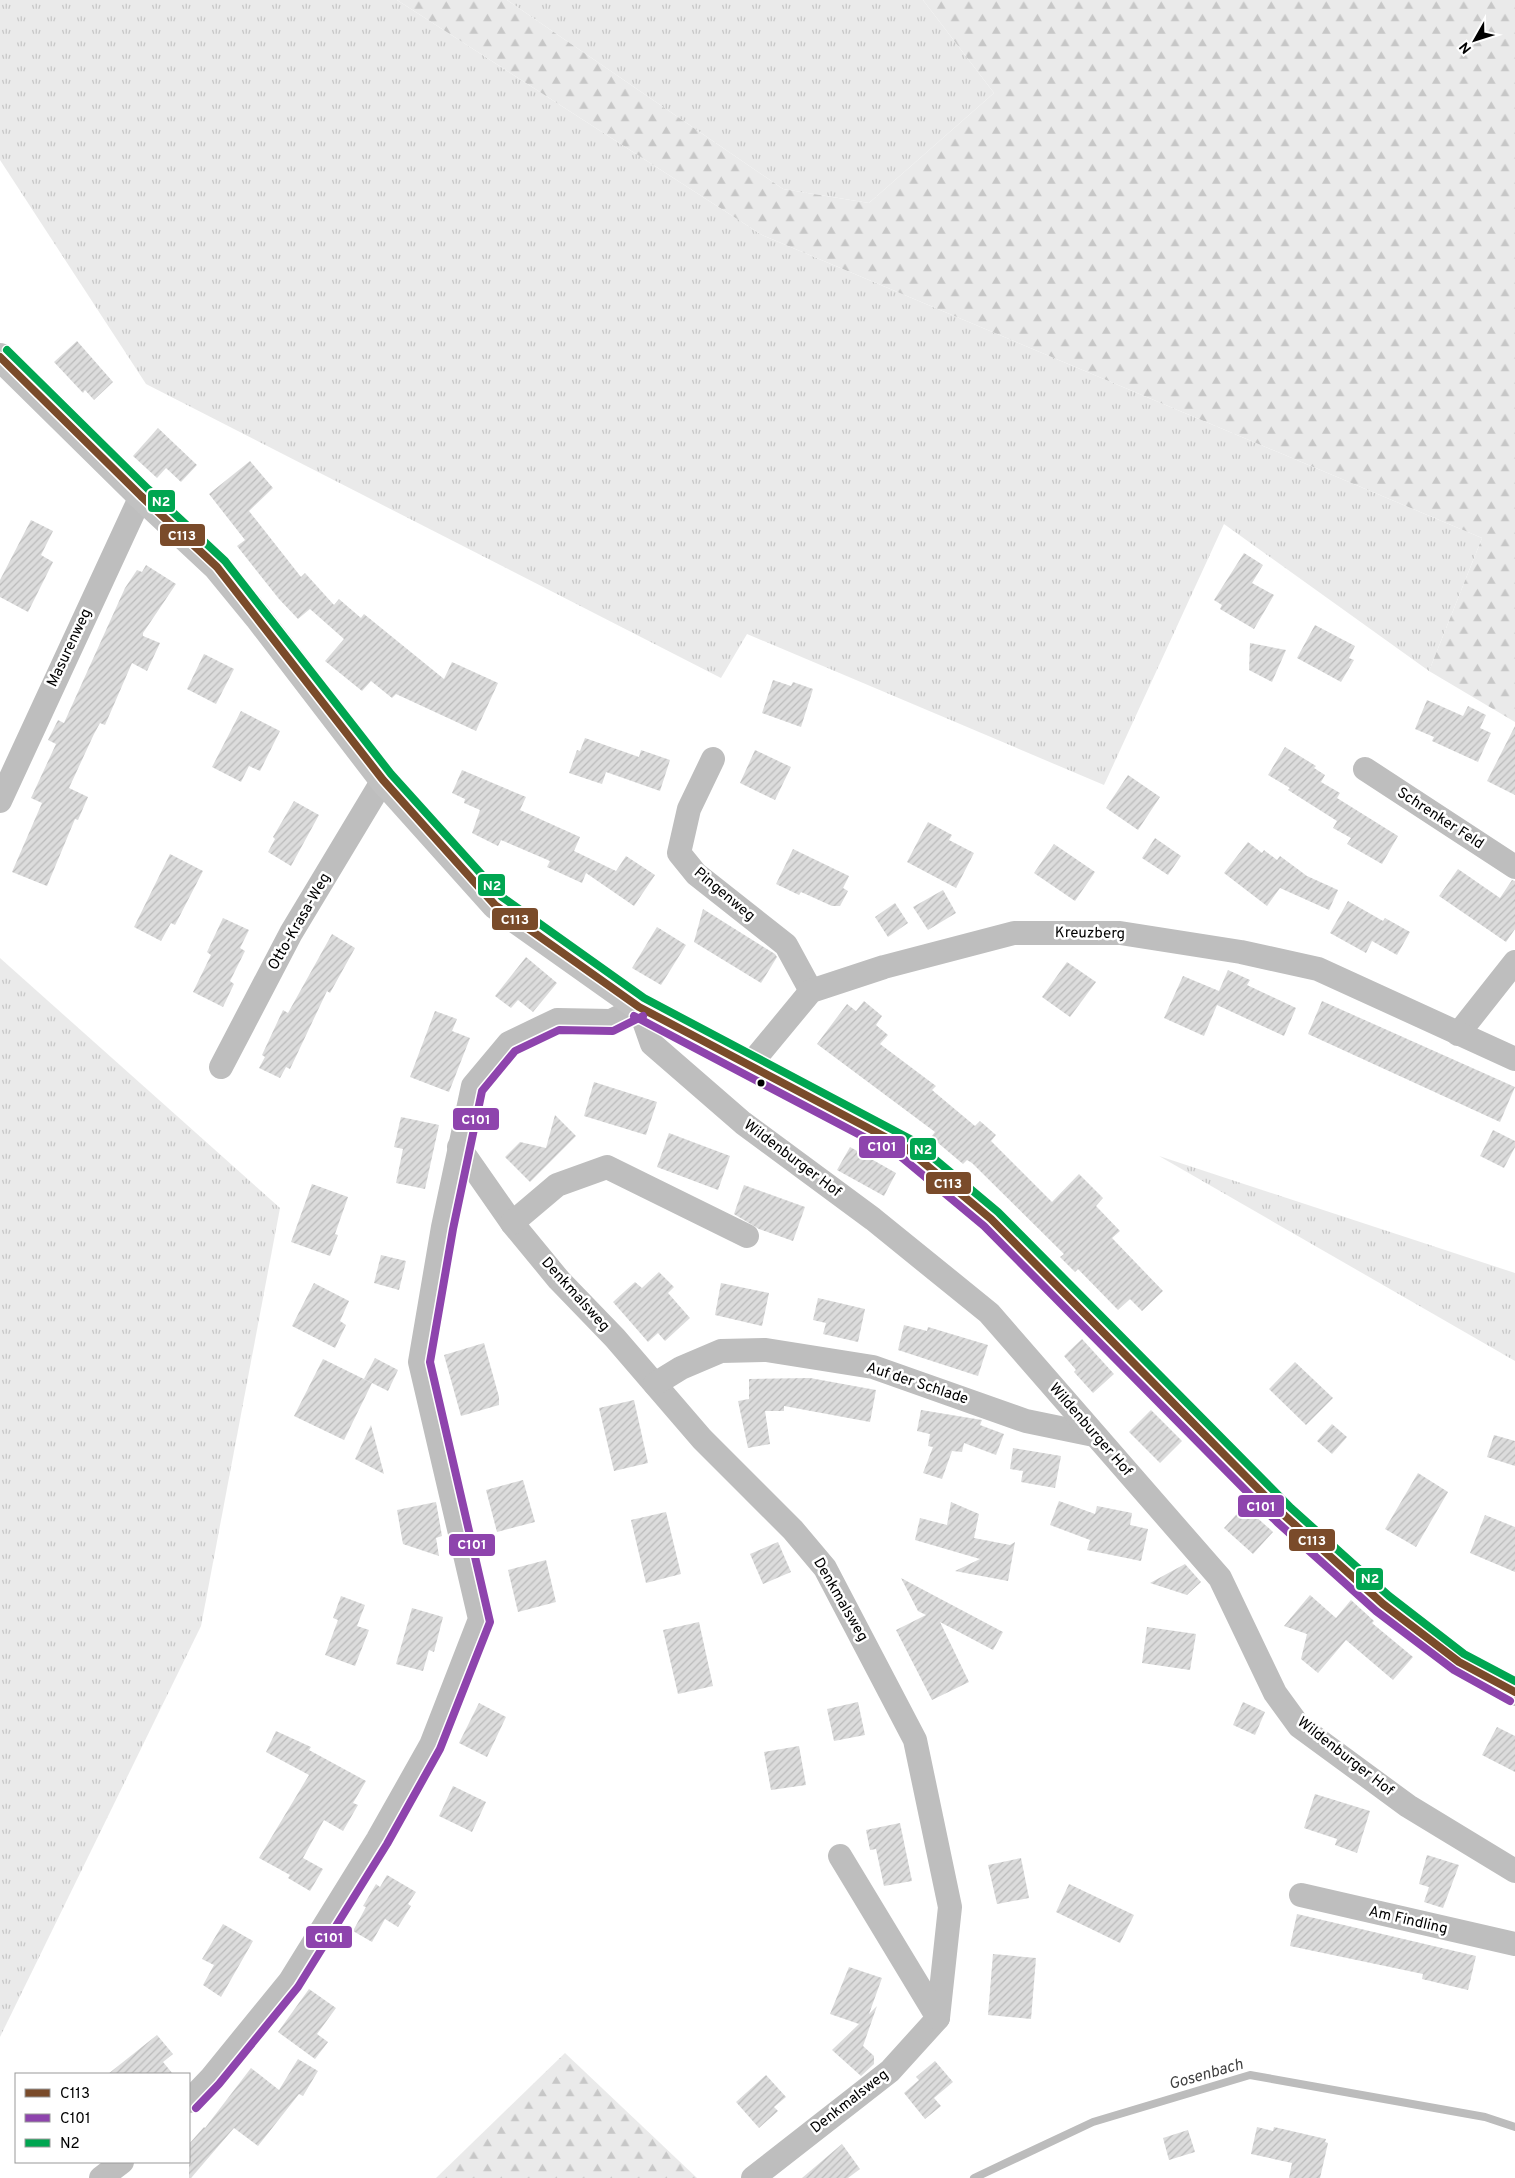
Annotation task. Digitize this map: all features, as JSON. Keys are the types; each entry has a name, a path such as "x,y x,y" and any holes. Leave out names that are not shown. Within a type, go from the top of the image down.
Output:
{"main road":[{"path":"0,357 141,496 217,567 258,617 383,780 495,905 639,1007 906,1148 991,1219 1284,1515 1383,1604 1459,1662 1515,1692"}],"street":[{"name":"Masurenweg","path":"0,801 141,496"},
{"name":"Pingenweg","path":"713,759 689,809 679,853 696,874 786,946 811,991"},
{"name":"Schrenker Feld","path":"1365,769 1515,867"},
{"name":"Otto-Krasa-Weg","path":"221,1067 291,933 383,780"},
{"name":"Kreuzberg","path":"811,991 884,967 1014,933 1120,934 1240,952 1318,969 1515,1059"},
{"path":"1458,1034 1515,962"},
{"path":"749,1066 811,991"},
{"path":"190,2100 211,2078 290,1981 378,1839 431,1745 480,1619 420,1362 458,1147 473,1086 509,1044 556,1020 611,1020 639,1007"},
{"name":"Wildenburger Hof","path":"639,1007 652,1044 743,1123 873,1218 989,1313 1220,1578 1275,1693 1299,1726 1408,1806 1515,1871"},
{"name":"Denkmalsweg","path":"458,1147 512,1223 559,1280 655,1384 702,1440 793,1530 825,1568 915,1740 950,1907 938,2018 890,2071 753,2178"},
{"path":"512,1223 557,1185 607,1167 747,1236"},
{"name":"Auf der Schlade","path":"655,1384 681,1368 721,1351 766,1350 873,1367 1026,1420 1094,1435"},
{"path":"840,1856 938,2018"},
{"name":"Am Findling","path":"1301,1895 1515,1944"},
{"path":"101,2178 121,2163"}],"green space":[{"path":"0,0 397,0 762,235 1482,538 1429,671 1224,524 1104,785 747,634 721,678 146,384 0,160"},
{"path":"397,0 507,0 783,189 869,203 994,93 923,0 1515,0 1515,722 1429,671 1482,538 762,235"},
{"path":"507,0 923,0 994,93 869,203 783,189"},
{"path":"0,958 280,1208 201,1626 0,2037"},
{"path":"1159,1156 1515,1273 1515,1361"},
{"path":"565,2053 697,2178 436,2178"}],"building":[{"path":"77,341 113,382 94,400 85,390 83,393 54,362"},
{"path":"158,428 197,465 181,482 166,468 157,478 133,456"},
{"path":"250,461 273,488 249,511 301,577 305,573 334,605 339,599 361,618 364,614 444,679 452,662 498,683 476,731 396,694 392,698 371,681 362,691 325,661 344,639 310,609 298,619 279,599 237,546 245,540 209,494"},
{"path":"31,520 53,531 41,555 53,562 28,612 0,597 0,580"},
{"path":"1244,553 1263,565 1252,583 1274,595 1254,629 1220,609 1222,605 1214,600"},
{"path":"146,565 176,584 143,633 143,636 160,643 147,671 132,663 105,725 100,723 94,734 69,788 88,797 78,820 75,819 47,886 12,872 42,803 31,798 56,744 48,740 58,720 64,723 125,588 137,570 142,572"},
{"path":"1315,625 1355,646 1349,658 1354,660 1341,682 1297,658"},
{"path":"1250,643 1286,650 1272,682 1249,670"},
{"path":"204,654 234,669 216,704 187,689"},
{"path":"773,680 791,686 793,682 813,689 801,727 762,713"},
{"path":"1427,700 1463,716 1468,706 1486,715 1480,728 1491,733 1478,762 1432,741 1434,737 1415,729"},
{"path":"241,711 280,731 260,771 249,766 241,782 212,767"},
{"path":"1515,726 1515,795 1487,781"},
{"path":"585,738 639,757 641,750 670,760 660,791 606,772 602,784 569,773 577,750 580,751"},
{"path":"1285,747 1316,766 1314,768 1325,775 1321,782 1340,793 1337,798 1398,836 1382,864 1347,844 1351,838 1333,828 1337,821 1268,775"},
{"path":"755,750 791,767 775,800 740,783"},
{"path":"462,770 526,797 520,810 580,837 574,851 616,871 626,856 655,875 634,906 586,873 582,883 547,867 550,861 501,840 498,846 472,833 480,810 464,803 465,799 452,793"},
{"path":"1128,775 1160,797 1138,830 1106,808"},
{"path":"294,801 319,815 291,866 268,852 275,839 273,837"},
{"path":"928,822 952,835 949,840 974,853 956,888 907,862"},
{"path":"1155,838 1181,856 1168,875 1142,858"},
{"path":"1248,842 1262,853 1264,850 1277,860 1280,856 1307,876 1338,890 1329,910 1280,888 1267,906 1224,873"},
{"path":"1054,844 1095,872 1075,901 1034,873"},
{"path":"793,849 849,876 843,888 848,891 840,906 832,906 801,892 799,895 776,884"},
{"path":"170,854 203,871 175,925 171,923 161,941 134,927"},
{"path":"1458,869 1500,898 1512,880 1515,881 1515,929 1506,942 1439,896"},
{"path":"943,890 956,913 928,930 913,907"},
{"path":"1348,901 1383,921 1385,918 1410,932 1397,955 1372,941 1366,953 1330,933"},
{"path":"895,903 908,923 888,937 875,917"},
{"path":"703,909 775,954 777,957 761,983 694,942"},
{"path":"223,918 249,930 240,948 245,951 230,981 234,984 223,1007 193,992 211,955 207,952"},
{"path":"657,927 686,945 661,985 632,968"},
{"path":"332,934 355,948 330,993 327,991 290,1069 286,1067 280,1078 259,1068 265,1057 262,1055 283,1010 288,1013"},
{"path":"526,957 557,983 533,1012 518,1000 511,1008 495,996"},
{"path":"1067,962 1096,982 1070,1017 1042,997"},
{"path":"1228,970 1250,980 1247,985 1296,1008 1284,1036 1217,1005 1204,1036 1164,1018 1183,976 1219,991"},
{"path":"864,1001 882,1016 876,1025 888,1035 880,1044 936,1086 932,1090 975,1126 980,1121 996,1135 991,1141 1052,1202 1079,1174 1103,1198 1096,1206 1120,1231 1112,1238 1163,1291 1142,1311 1130,1299 1118,1310 1078,1269 1075,1272 1060,1257 1064,1254 972,1163 967,1160 963,1164 931,1137 935,1132 817,1044 847,1004 856,1011"},
{"path":"1322,1001 1515,1087 1500,1122 1308,1034"},
{"path":"435,1011 457,1019 452,1031 470,1038 449,1092 410,1077"},
{"path":"594,1082 657,1102 646,1135 584,1116"},
{"path":"555,1115 576,1136 530,1182 505,1157 520,1142 546,1148"},
{"path":"401,1117 439,1125 425,1189 396,1183 403,1149 394,1147"},
{"path":"1493,1130 1515,1141 1515,1147 1504,1168 1480,1156"},
{"path":"669,1133 730,1156 718,1190 657,1167"},
{"path":"850,1147 896,1173 884,1196 837,1170"},
{"path":"312,1184 348,1197 335,1234 338,1235 330,1256 291,1242"},
{"path":"744,1185 805,1207 793,1241 759,1229 734,1214"},
{"path":"381,1255 406,1261 399,1290 374,1283"},
{"path":"659,1272 674,1287 668,1293 690,1318 665,1341 658,1333 648,1342 613,1302 635,1282 642,1288"},
{"path":"314,1283 349,1301 340,1321 346,1325 335,1348 292,1326"},
{"path":"721,1283 769,1293 762,1326 715,1315"},
{"path":"818,1298 865,1309 858,1342 823,1334 826,1323 813,1320"},
{"path":"904,1325 927,1331 928,1327 988,1345 978,1376 898,1350"},
{"path":"1082,1339 1114,1374 1093,1393 1074,1372 1076,1370 1064,1356"},
{"path":"484,1343 499,1397 499,1405 461,1416 444,1355"},
{"path":"375,1358 398,1370 388,1391 364,1379"},
{"path":"323,1359 372,1383 344,1440 294,1416"},
{"path":"1295,1362 1333,1398 1306,1425 1269,1389"},
{"path":"810,1378 876,1390 870,1422 784,1406 784,1411 765,1411 770,1444 748,1448 738,1401 749,1399 749,1379"},
{"path":"634,1400 648,1463 614,1471 599,1408"},
{"path":"921,1410 982,1420 980,1425 1004,1434 996,1455 964,1443 962,1452 952,1451 942,1479 923,1473 933,1447 928,1446 930,1434 917,1431"},
{"path":"1151,1410 1182,1441 1160,1463 1129,1432"},
{"path":"1332,1424 1347,1437 1332,1454 1317,1441"},
{"path":"371,1425 384,1474 355,1459"},
{"path":"1494,1435 1515,1441 1515,1466 1487,1457"},
{"path":"1013,1448 1061,1456 1055,1488 1021,1482 1023,1471 1010,1469"},
{"path":"1418,1473 1448,1492 1416,1547 1385,1529"},
{"path":"523,1480 535,1522 497,1532 486,1490"},
{"path":"1059,1501 1095,1514 1097,1506 1132,1513 1130,1525 1148,1529 1141,1561 1087,1550 1090,1540 1050,1525"},
{"path":"436,1502 442,1536 436,1538 439,1556 403,1544 397,1510"},
{"path":"951,1502 979,1514 974,1538 1010,1545 1015,1542 1008,1581 955,1571 980,1559 915,1540 920,1518 947,1525"},
{"path":"1244,1506 1273,1532 1253,1554 1224,1528"},
{"path":"666,1512 681,1574 646,1583 631,1520"},
{"path":"1485,1515 1515,1527 1515,1572 1470,1553"},
{"path":"778,1542 791,1572 763,1584 750,1554"},
{"path":"546,1560 556,1602 518,1612 508,1570"},
{"path":"1185,1564 1201,1582 1187,1595 1150,1583"},
{"path":"901,1578 1003,1632 993,1650 940,1622 969,1682 932,1700 896,1630 926,1615 918,1611"},
{"path":"1310,1595 1336,1618 1351,1600 1374,1621 1372,1623 1413,1657 1393,1680 1346,1640 1318,1673 1301,1659 1307,1634 1284,1626"},
{"path":"341,1596 365,1605 357,1626 369,1630 355,1666 325,1655 338,1620 333,1618"},
{"path":"412,1608 443,1617 434,1652 429,1650 423,1671 396,1664"},
{"path":"699,1622 713,1686 678,1694 663,1630"},
{"path":"1147,1627 1196,1634 1190,1670 1142,1663"},
{"path":"858,1702 865,1735 834,1741 827,1709"},
{"path":"1243,1702 1265,1712 1255,1735 1233,1725"},
{"path":"479,1703 506,1717 487,1757 459,1743"},
{"path":"1497,1727 1515,1736 1515,1772 1482,1755"},
{"path":"276,1731 311,1747 309,1750 366,1781 353,1803 358,1805 343,1831 324,1820 303,1858 323,1869 310,1891 288,1878 290,1875 259,1858 309,1775 266,1752"},
{"path":"799,1746 806,1785 771,1790 764,1752"},
{"path":"453,1786 486,1802 472,1832 439,1816"},
{"path":"1315,1794 1370,1811 1357,1853 1335,1845 1337,1839 1304,1828"},
{"path":"900,1823 912,1881 884,1886 876,1849 870,1850 866,1830"},
{"path":"1427,1855 1459,1865 1443,1908 1424,1902 1429,1887 1419,1884"},
{"path":"1021,1858 1029,1898 997,1904 988,1865"},
{"path":"387,1875 416,1892 408,1904 411,1906 398,1927 385,1919 372,1942 353,1931 366,1907 363,1906 376,1884 380,1887"},
{"path":"1069,1884 1134,1915 1120,1943 1056,1912"},
{"path":"1297,1914 1476,1956 1468,1990 1422,1979 1423,1974 1290,1946"},
{"path":"223,1924 253,1941 221,1997 203,1985 214,1965 202,1959"},
{"path":"993,1954 1036,1958 1031,2019 988,2015"},
{"path":"849,1967 882,1978 869,2014 877,2006 863,2046 874,2056 874,2064 861,2076 832,2050 859,2024 830,2014"},
{"path":"309,1989 336,2008 317,2034 328,2042 315,2059 278,2032"},
{"path":"157,2035 173,2054 163,2062 172,2073 109,2073"},
{"path":"298,2059 318,2071 303,2096 299,2094 258,2146 234,2128 189,2178 190,2143 205,2128 251,2068 279,2090"},
{"path":"935,2061 953,2082 934,2098 941,2106 925,2119 904,2093 919,2080 916,2077"},
{"path":"766,2075 786,2097 774,2107 778,2111 759,2128 736,2102"},
{"path":"1257,2127 1273,2131 1274,2127 1326,2139 1325,2142 1328,2143 1320,2178 1289,2178 1292,2163 1251,2154"},
{"path":"1188,2130 1195,2152 1169,2160 1163,2138"},
{"path":"842,2144 860,2169 848,2178 802,2178"}],"waterway":[{"name":"Gosenbach","path":"974,2178 1093,2122 1250,2075 1485,2117 1515,2127"}],"transit line":[{"name":"N2","path":"7,350 148,489 225,561 391,774 502,897 644,998 912,1140 998,1212 1291,1508 1389,1596 1464,1654 1515,1681"},
{"name":"C113","path":"0,357 141,496 217,567 383,780 495,905 639,1007 906,1148 991,1219 1284,1515 1383,1604 1459,1662 1515,1692"},
{"name":"C101","path":"634,1016 900,1156 984,1226 1277,1522 1376,1611 1454,1670 1510,1701"},
{"name":"C101","path":"196,2108 219,2084 298,1987 387,1844 440,1749 490,1622 430,1362 453,1229 482,1091 515,1051 559,1030 613,1031 643,1016"}]}
